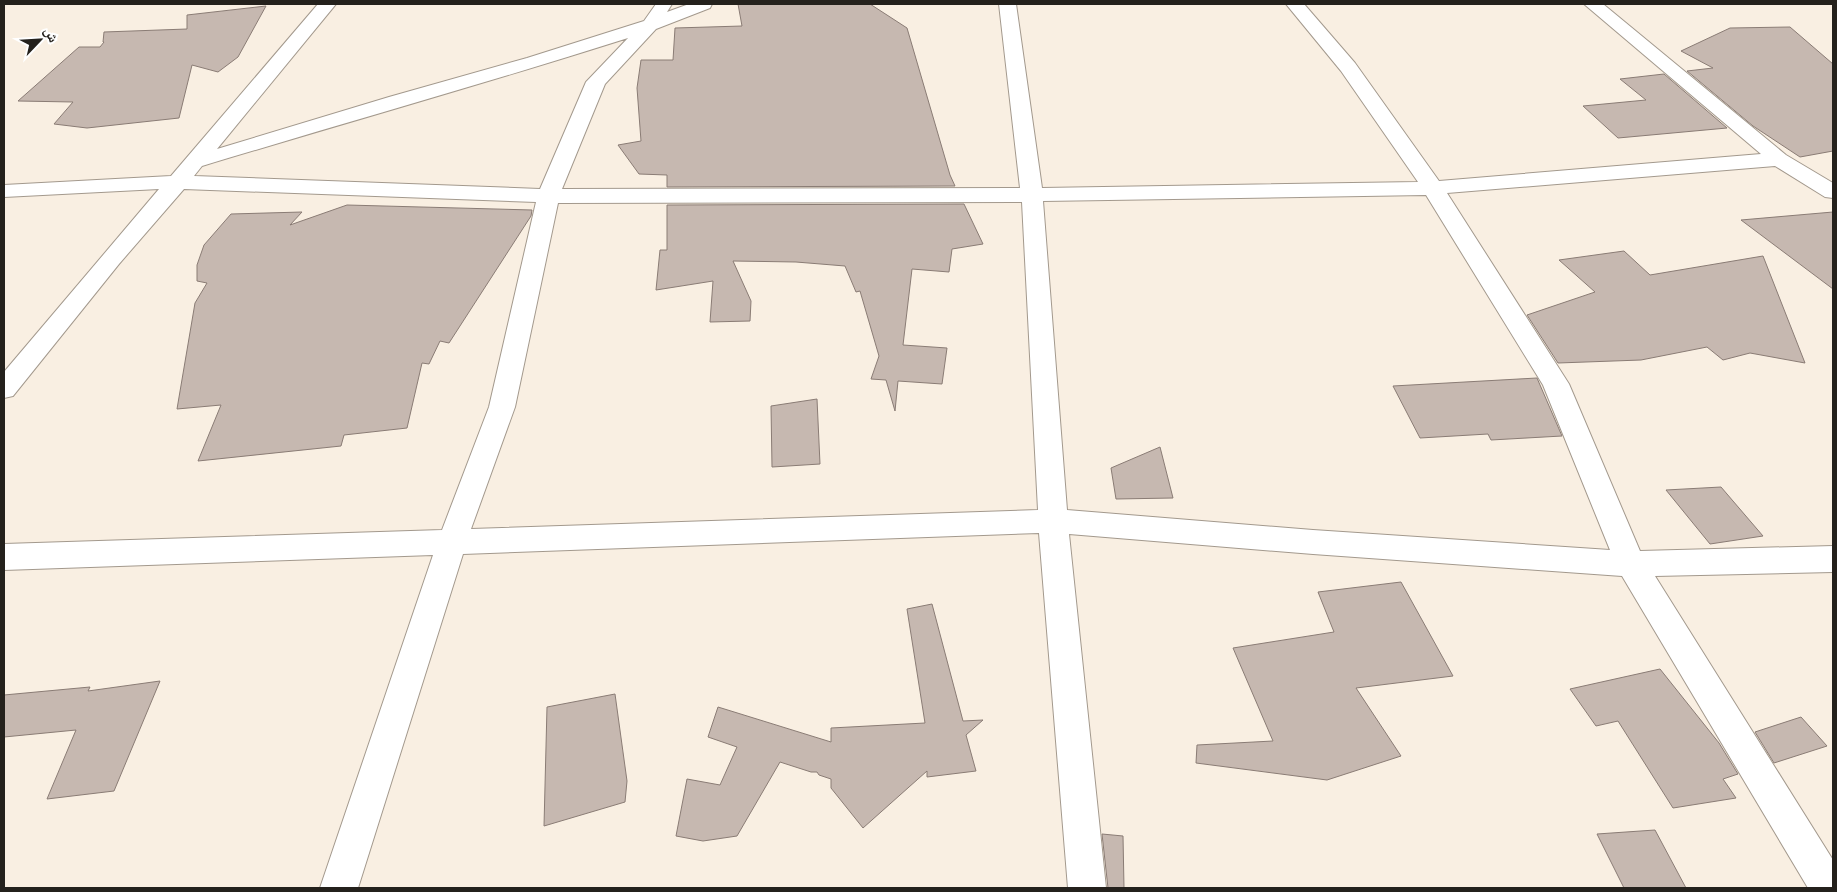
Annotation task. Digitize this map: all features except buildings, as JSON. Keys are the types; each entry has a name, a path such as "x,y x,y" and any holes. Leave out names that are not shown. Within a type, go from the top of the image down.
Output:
{"street":[{"path":"4,389 111,259 180,182 327,4"},
{"path":"195,162 396,101 534,62 657,14 704,4"},
{"path":"1008,4 1032,195 1053,521 1087,888"},
{"path":"1295,4 1348,67 1433,188 1556,384 1631,564 1830,888"},
{"path":"1593,4 1779,160 1833,192"},
{"path":"339,888 452,541 502,407 548,196 596,82 657,14"},
{"path":"4,191 180,182 548,196 1032,195 1433,188 1779,160"},
{"path":"4,557 1053,521 1313,542 1631,564 1833,559"}]}
